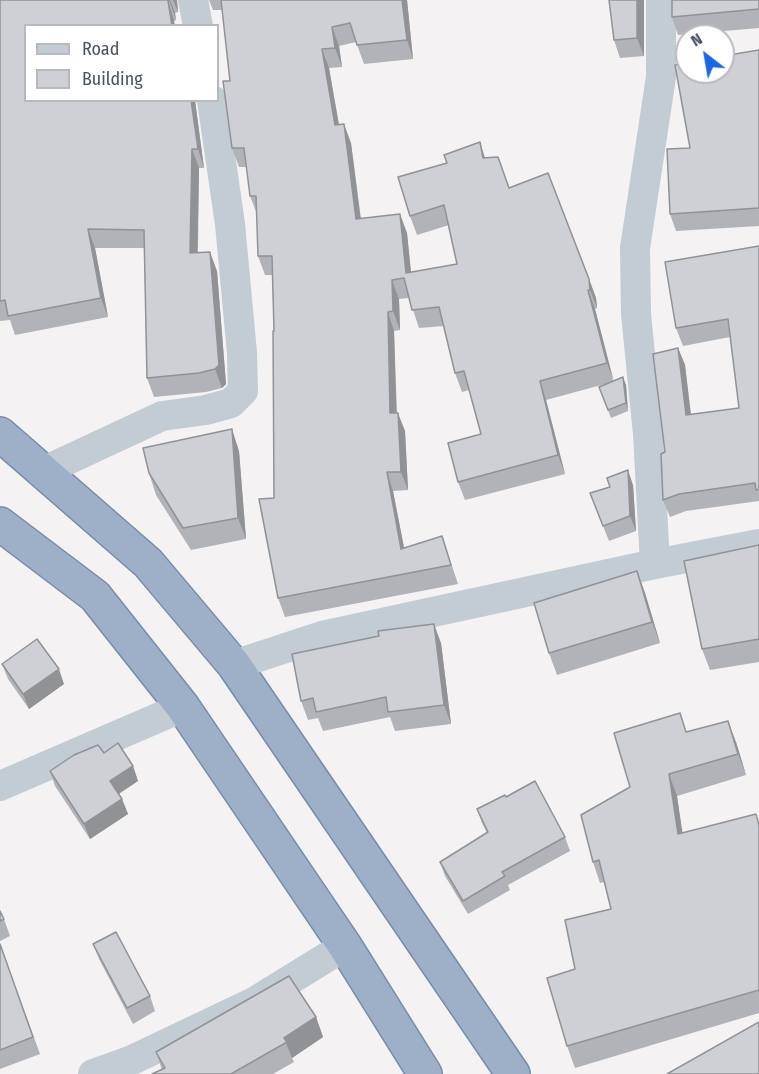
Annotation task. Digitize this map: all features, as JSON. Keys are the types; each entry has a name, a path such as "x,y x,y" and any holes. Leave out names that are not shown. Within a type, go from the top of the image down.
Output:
{"highway":[{"path":"0,434 148,563 234,665 513,1074"},
{"path":"0,524 94,596 183,707 345,946 425,1074"}],"street":[{"path":"193,0 198,24"},
{"path":"655,564 648,434 636,314 635,248 661,77 661,0"},
{"path":"44,471 162,416 206,410 231,403 243,391 242,353 230,224 212,102"},
{"path":"234,665 322,636 655,564 759,544"},
{"path":"0,786 183,707"},
{"path":"93,1074 132,1059 254,1002 345,946"}],"building":[{"path":"0,0 169,0 172,24 24,24 24,102 191,102 198,149 192,149 190,253 210,252 219,365 215,369 199,373 147,378 144,230 88,229 101,298 8,316 5,300 0,301"},
{"path":"221,0 402,0 407,40 357,45 350,23 332,27 335,48 322,49 335,125 344,124 356,219 400,214 406,273 457,264 444,205 410,216 398,177 447,163 444,155 480,142 483,158 498,157 509,188 548,173 589,279 590,290 588,290 607,363 540,381 558,455 458,482 448,443 481,434 464,371 455,373 439,307 412,310 404,278 392,280 393,311 388,312 390,413 398,413 401,472 387,472 401,549 442,536 451,565 278,598 259,499 274,498 272,256 258,256 256,196 250,196 244,148 232,148 223,81 230,81"},
{"path":"609,0 637,0 637,38 614,40"},
{"path":"672,0 759,0 759,9 672,17"},
{"path":"759,50 759,208 670,214 667,149 690,148 678,84 735,84 735,54"},
{"path":"759,246 759,489 756,490 755,483 679,494 663,500 661,454 665,452 653,354 678,348 686,415 739,408 728,319 676,328 665,262"},
{"path":"623,377 626,403 608,410 599,387"},
{"path":"232,429 238,518 183,528 149,473 143,448"},
{"path":"628,470 630,516 603,526 590,493 610,487 607,478"},
{"path":"759,545 759,639 702,649 684,561"},
{"path":"637,571 652,622 549,653 534,603"},
{"path":"434,624 444,705 388,712 386,697 316,712 313,698 301,701 292,654 379,636 378,631"},
{"path":"37,639 59,669 23,694 2,664"},
{"path":"680,713 686,732 728,721 738,754 669,774 678,834 756,814 759,825 759,990 567,1046 547,978 575,969 565,920 611,909 599,860 593,862 581,815 630,787 614,733"},
{"path":"118,743 133,766 110,781 122,799 84,824 50,771 74,755 98,745 104,753"},
{"path":"535,781 565,837 502,872 505,876 463,901 440,862 488,832 477,809 505,795 506,797"},
{"path":"116,932 150,996 127,1008 93,944"},
{"path":"0,944 33,1037 0,1050"},
{"path":"289,976 316,1017 284,1038 287,1042 231,1074 152,1074 165,1068 156,1052"},
{"path":"759,1022 759,1074 667,1074"}]}
